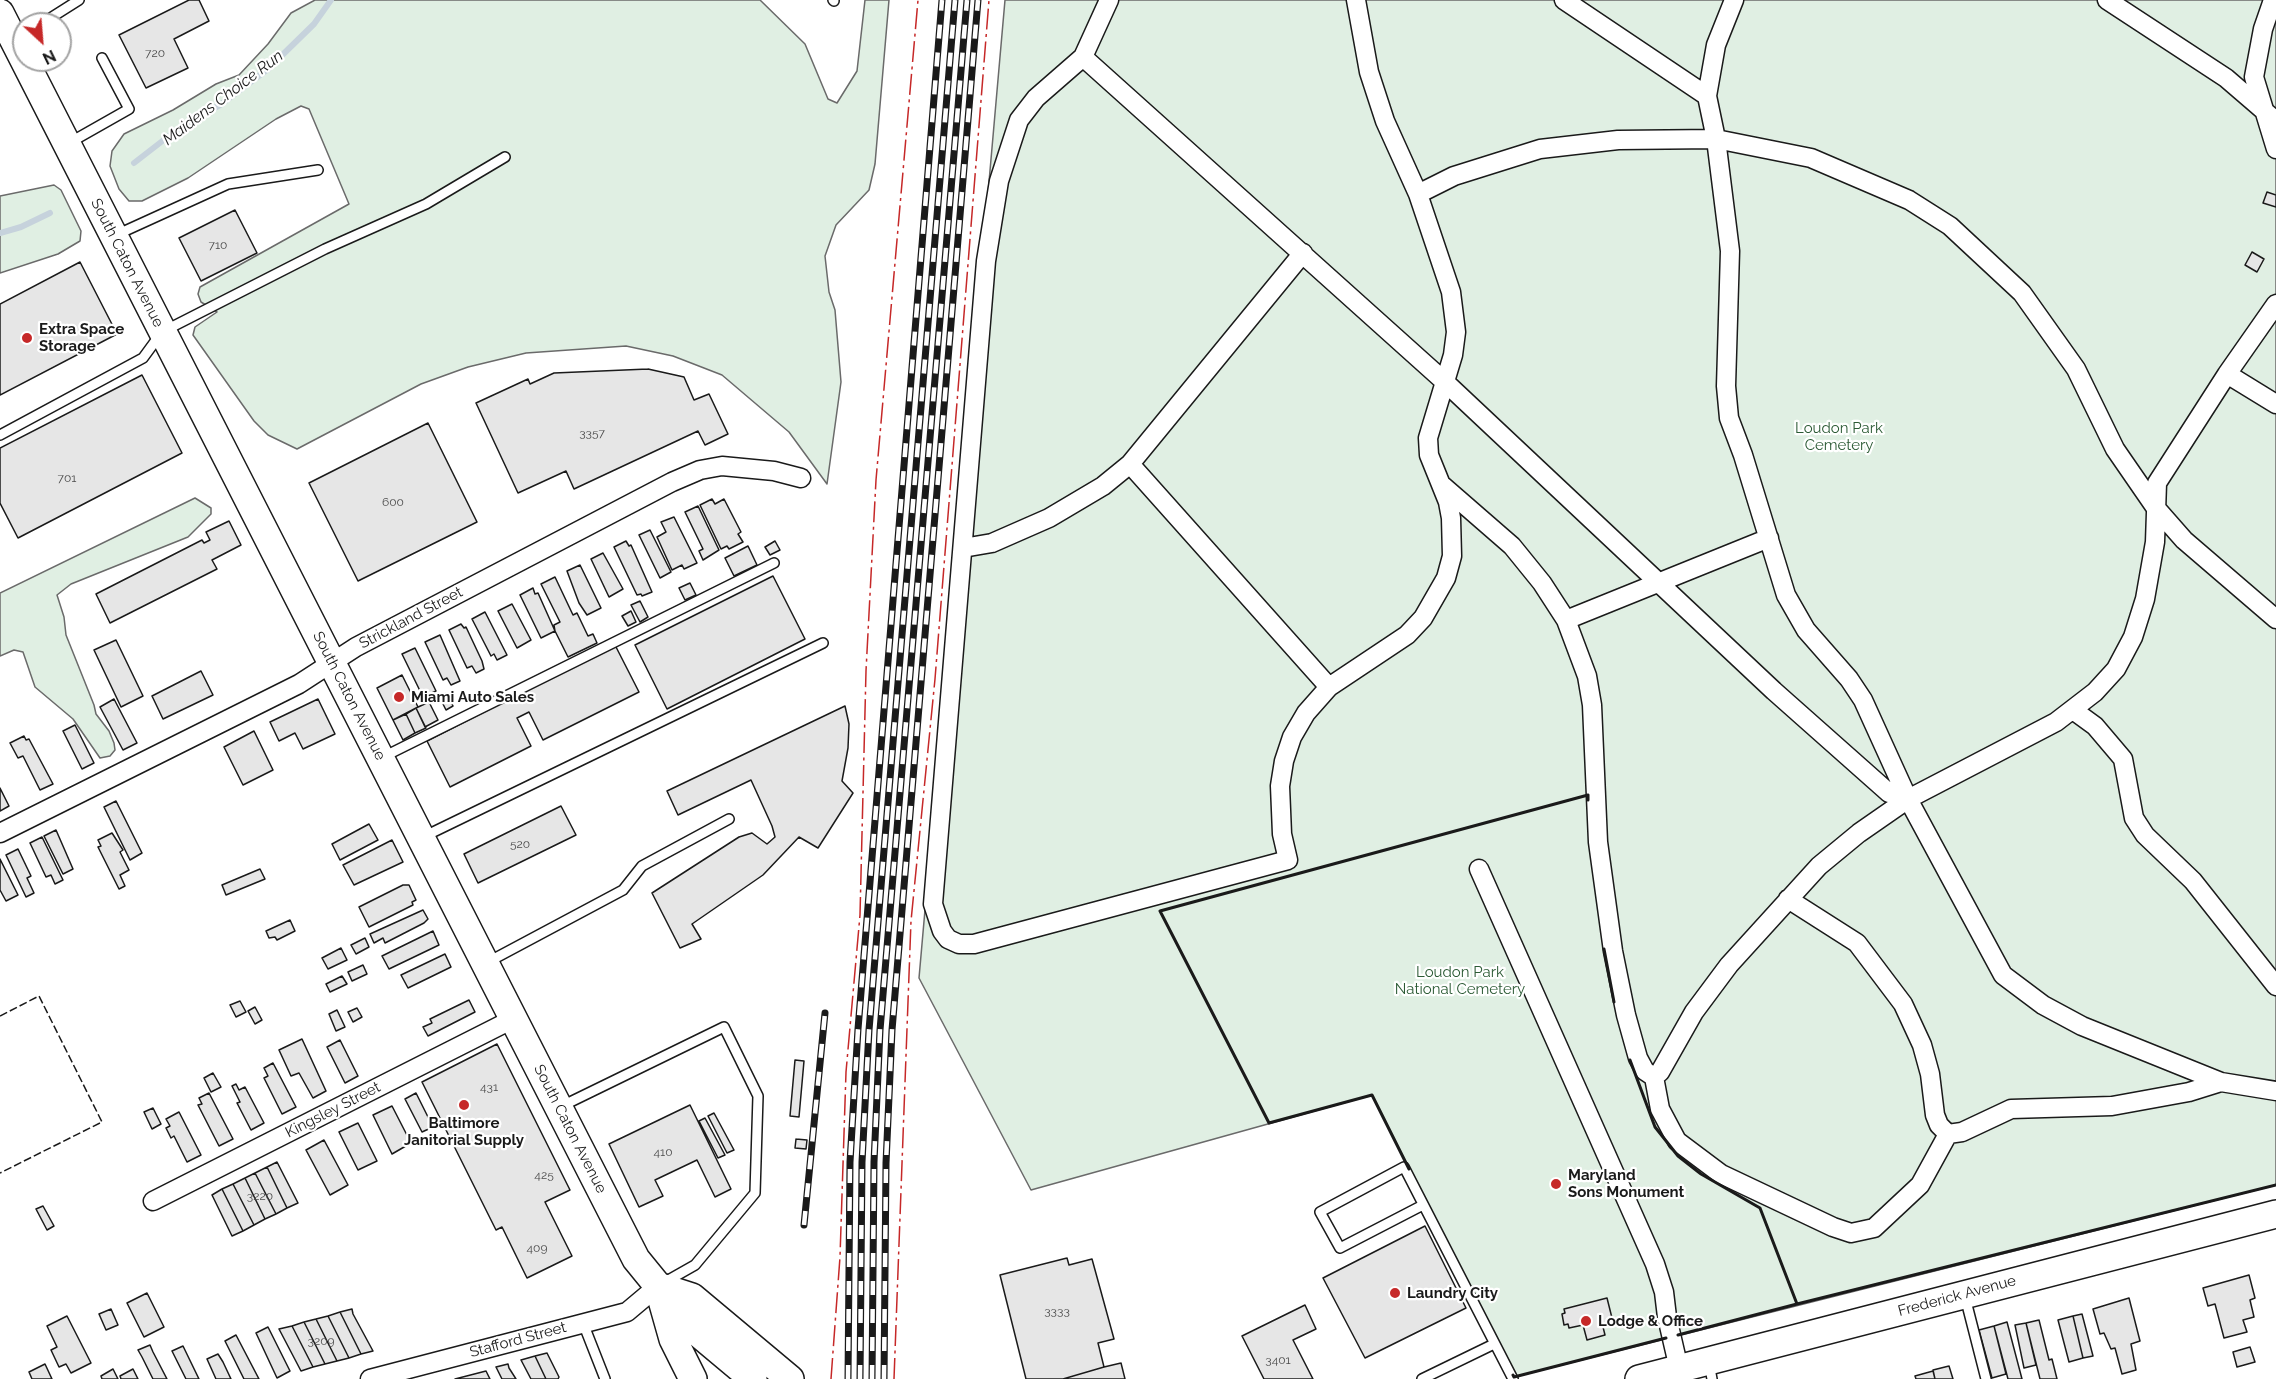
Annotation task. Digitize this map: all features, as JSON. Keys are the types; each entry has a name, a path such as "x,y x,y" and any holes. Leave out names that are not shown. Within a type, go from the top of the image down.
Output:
{"main road":[{"name":"South Caton Avenue","path":"0,13 12,29"},
{"name":"South Caton Avenue","path":"34,72 113,236 636,1259 658,1286 673,1339 693,1379"},
{"name":"Frederick Avenue","path":"1639,1379 1679,1369 1710,1370 1965,1294 2276,1214"},
{"path":"658,1286 680,1318 753,1379"},
{"path":"658,1286 693,1297 790,1379"}],"street":[{"path":"1109,0 1083,57 1036,98 1018,120 999,181 986,261 933,904 942,931 948,939 959,944 974,944 1288,860 1280,808 1284,761 1292,737 1306,713 1329,687 1407,634 1437,598 1452,556 1452,535 1448,502 1429,455 1428,438 1445,382 1456,332 1451,292 1418,194 1384,121 1358,22 1356,0"},
{"path":"1564,0 1707,96"},
{"path":"1734,0 1716,45 1707,96 1716,139 1730,251 1726,386 1729,418 1786,595 1806,630 1849,679 1863,700 1908,799 1937,848 1994,963 2017,988 2082,1026 2221,1082 2276,1091"},
{"path":"2107,0 2226,78 2270,116"},
{"path":"2273,0 2263,29 2253,77 2270,116 2276,149"},
{"path":"1083,57 1445,382 1662,582 1774,691 1890,793 1908,799"},
{"path":"1418,194 1454,176 1540,149 1618,140 1716,139 1811,158 1910,200 1950,226 2022,293 2076,369 2115,449 2155,507 2184,540 2276,619"},
{"path":"963,548 992,543 1049,518 1103,486 1130,464 1303,253"},
{"path":"1654,1077 1660,1072 1695,1012 1730,965 1819,866 1908,799 2073,710 2116,669 2133,637 2145,599 2155,542 2157,483 2227,374 2276,304"},
{"path":"2227,374 2276,404"},
{"path":"1130,464 1329,687"},
{"name":"Strickland Street","path":"0,833 299,684 356,646 700,470 734,467 801,477"},
{"path":"1439,483 1512,546 1542,583 1566,620 1587,676 1592,705 1598,842 1613,951 1638,1058 1645,1071 1654,1077 1660,1110 1677,1141 1721,1174 1833,1227 1851,1233 1874,1228 1920,1185 1948,1134"},
{"path":"1566,620 1769,538"},
{"path":"2073,710 2096,726 2123,759 2134,818 2145,835 2193,881 2276,986"},
{"path":"1479,869 1655,1264 1664,1292 1667,1317 1679,1369"},
{"path":"1788,899 1857,943 1903,1004 1922,1045 1930,1074 1935,1115 1939,1125 1948,1134"},
{"name":"Kingsley Street","path":"153,1201 513,1019"},
{"path":"1948,1134 1962,1132 2011,1109 2134,1104 2189,1092 2221,1082"},
{"name":"Stafford Street","path":"370,1379 627,1312 658,1286"}],"lane":[{"path":"60,12 79,0"},
{"path":"67,144 129,109 102,58"},
{"path":"0,435 143,358 162,332 325,249 426,204 505,157"},
{"path":"113,236 228,184 318,170"},
{"path":"381,758 774,563"},
{"path":"421,838 823,643"},
{"path":"485,964 623,890 642,866 729,819"},
{"path":"559,1108 724,1027 758,1096 754,1192 695,1265 658,1286"},
{"path":"1423,1205 1340,1248 1320,1212 1404,1167 1513,1379"},
{"path":"1965,1294 1986,1379"},
{"path":"583,1323 605,1379"},
{"path":"1422,1379 1494,1344"}],"green space":[{"path":"315,0 760,0 805,44 828,99 837,103 857,71 865,0 889,0 875,164 869,190 836,225 825,256 829,292 835,310 841,382 827,484 789,432 722,375 673,356 626,346 526,353 468,367 421,384 297,449 268,435 254,421 193,335 195,327 217,312 201,302 198,294 200,287 349,204 309,109 301,106 276,119 188,178 142,201 129,201 119,189 110,166 112,151 124,134 173,110 216,84 239,75 268,44 291,13"},
{"name":"Loudon Park Cemetery","path":"1005,0 2276,0 2276,1185 1514,1377 1372,1095 1031,1190 919,978"},
{"path":"54,185 61,190 81,231 80,241 58,254 0,273 0,196"},
{"path":"195,498 211,508 211,514 188,537 71,584 57,595 64,617 66,635 96,714 109,731 114,743 115,750 110,756 100,758 73,719 35,687 23,652 14,650 0,656 0,593"}],"building":[{"path":"189,0 199,0 209,21 174,39 188,68 146,88 119,35"},
{"path":"2267,192 2276,195 2276,207 2263,203"},
{"path":"235,210 257,253 201,281 179,238"},
{"path":"2252,252 2264,259 2257,272 2245,265"},
{"path":"80,262 117,334 0,395 0,304"},
{"path":"648,369 684,377 694,400 709,394 728,434 705,445 698,431 574,489 566,471 518,493 476,403 528,379 530,384 554,373"},
{"path":"142,375 182,453 18,538 0,503 0,448"},
{"path":"428,423 477,522 358,581 309,483"},
{"path":"712,499 715,504 724,499 741,532 738,534 743,542 729,549 727,546 721,549 700,505"},
{"path":"698,506 719,550 703,560 699,551 703,549 685,512"},
{"path":"674,517 697,563 684,569 682,565 672,570 657,537 666,532 661,522"},
{"path":"229,521 241,545 212,560 217,569 110,623 96,594 202,540 204,543 210,540 206,532"},
{"path":"650,530 671,572 660,578 639,535"},
{"path":"626,541 629,546 631,545 652,592 642,596 637,595 614,547"},
{"path":"775,541 780,550 770,555 765,547"},
{"path":"748,546 757,565 734,576 725,558"},
{"path":"603,553 623,589 609,597 591,559"},
{"path":"580,565 601,608 587,615 579,603 567,571"},
{"path":"773,576 805,639 667,709 635,645"},
{"path":"555,577 573,615 577,613 588,636 593,634 597,643 568,657 555,631 554,625 560,622 541,584"},
{"path":"690,583 696,595 685,600 679,588"},
{"path":"533,588 535,594 538,593 555,631 541,638 520,595"},
{"path":"640,601 648,617 640,622 631,605"},
{"path":"512,604 531,640 517,648 498,611"},
{"path":"631,611 636,622 628,626 622,616"},
{"path":"485,612 507,655 497,660 494,654 491,656 472,619"},
{"path":"461,624 464,628 466,627 482,661 484,669 476,673 472,666 467,668 449,630"},
{"path":"440,635 460,681 451,685 447,678 443,680 425,642"},
{"path":"116,640 143,696 121,707 94,650"},
{"path":"615,645 639,692 543,740 529,712 517,718 531,746 450,787 427,741"},
{"path":"415,648 436,691 423,697 402,654"},
{"path":"201,671 213,695 163,719 152,696"},
{"path":"402,675 418,707 393,720 377,688"},
{"path":"447,693 453,706 446,710 439,696"},
{"path":"114,699 137,743 123,750 100,707"},
{"path":"318,699 335,734 303,749 295,733 279,741 270,722"},
{"path":"429,702 438,720 425,727 416,708"},
{"path":"845,706 849,724 848,748 842,781 853,793 818,848 799,837 763,875 692,924 701,939 680,948 652,893 739,837 752,833 767,844 775,837 751,780 678,815 667,791"},
{"path":"416,708 426,728 415,733 406,714"},
{"path":"406,714 415,733 403,740 393,720"},
{"path":"75,725 94,763 82,769 63,731"},
{"path":"254,731 273,770 243,785 224,747"},
{"path":"24,736 26,740 29,739 53,784 40,790 23,756 18,758 10,743"},
{"path":"0,788 9,806 0,811"},
{"path":"116,801 142,853 130,860 104,807"},
{"path":"561,806 576,835 478,883 464,854"},
{"path":"369,824 378,840 340,860 332,844"},
{"path":"56,830 73,869 63,874 44,836"},
{"path":"112,833 123,850 120,852 129,870 120,875 125,886 119,889 98,847 101,846 98,840"},
{"path":"42,837 63,880 55,884 51,875 46,877 30,843"},
{"path":"392,840 403,862 354,885 343,865"},
{"path":"18,849 31,876 27,878 34,893 26,897 6,855"},
{"path":"0,859 18,895 6,901 0,890"},
{"path":"260,869 265,879 226,895 222,885"},
{"path":"403,885 409,885 416,900 412,902 413,905 369,927 359,907"},
{"path":"423,910 428,919 424,923 385,943 383,938 374,943 370,934"},
{"path":"290,920 295,931 277,940 275,937 269,938 266,931"},
{"path":"433,931 439,945 389,969 382,956"},
{"path":"365,938 369,947 356,954 351,945"},
{"path":"341,948 347,960 328,969 322,958"},
{"path":"445,954 451,967 408,988 401,975"},
{"path":"363,965 367,974 352,981 348,972"},
{"path":"342,976 347,984 330,992 326,984"},
{"path":"469,1000 475,1012 428,1036 423,1027 432,1023 430,1019"},
{"path":"240,1001 246,1012 236,1017 230,1005"},
{"path":"255,1007 262,1020 255,1024 248,1011"},
{"path":"357,1008 362,1017 353,1022 348,1012"},
{"path":"337,1010 345,1027 336,1031 329,1014"},
{"path":"302,1039 326,1091 313,1098 299,1073 291,1076 279,1050"},
{"path":"340,1040 358,1076 345,1083 327,1047"},
{"path":"497,1044 570,1190 545,1202 572,1256 527,1278 502,1227 496,1230 422,1082"},
{"path":"795,1060 804,1061 799,1117 790,1116"},
{"path":"273,1063 296,1107 282,1114 264,1078 268,1076 264,1068"},
{"path":"213,1073 221,1087 211,1092 204,1078"},
{"path":"236,1084 239,1090 245,1087 264,1123 251,1130 237,1103 240,1102 232,1086"},
{"path":"209,1093 233,1139 219,1146 198,1105 202,1104 199,1098"},
{"path":"416,1093 433,1127 422,1132 405,1099"},
{"path":"690,1105 731,1189 715,1197 697,1160 655,1180 663,1196 639,1207 609,1144"},
{"path":"392,1106 411,1143 392,1154 373,1115"},
{"path":"153,1108 161,1124 152,1129 144,1112"},
{"path":"179,1112 201,1155 187,1162 174,1136 171,1138 166,1128 170,1126 166,1119"},
{"path":"714,1113 734,1150 727,1153 708,1116"},
{"path":"705,1118 725,1155 718,1158 699,1121"},
{"path":"358,1123 377,1161 358,1170 339,1132"},
{"path":"796,1139 807,1140 806,1149 795,1148"},
{"path":"324,1140 348,1185 330,1195 306,1150"},
{"path":"277,1162 298,1203 287,1208 267,1167"},
{"path":"267,1167 287,1208 276,1214 255,1173"},
{"path":"255,1173 276,1214 265,1219 245,1178"},
{"path":"245,1178 265,1219 254,1225 233,1184"},
{"path":"233,1184 254,1225 243,1231 222,1189"},
{"path":"222,1189 243,1231 232,1236 212,1195"},
{"path":"43,1206 54,1226 47,1230 36,1209"},
{"name":"Laundry City","path":"1425,1226 1466,1308 1365,1358 1323,1278"},
{"path":"1067,1258 1069,1265 1092,1259 1114,1339 1098,1343 1104,1367 1063,1379 1026,1379 1000,1275"},
{"path":"2249,1275 2255,1298 2250,1300 2254,1317 2243,1320 2247,1332 2224,1338 2215,1304 2208,1306 2203,1288"},
{"path":"147,1293 164,1327 144,1337 127,1303"},
{"name":"Lodge & Office","path":"1607,1298 1612,1318 1608,1318 1610,1325 1603,1327 1605,1335 1587,1340 1583,1325 1569,1328 1568,1324 1564,1325 1562,1314 1565,1313 1564,1309"},
{"path":"2129,1298 2140,1341 2131,1344 2136,1370 2122,1374 2115,1348 2111,1349 2104,1333 2100,1334 2093,1309"},
{"path":"1305,1305 1316,1329 1293,1340 1313,1379 1264,1379 1242,1336"},
{"path":"111,1309 118,1325 106,1330 99,1314"},
{"path":"352,1309 373,1351 361,1354 340,1312"},
{"path":"340,1312 361,1354 349,1358 328,1316"},
{"path":"2082,1314 2093,1356 2083,1358 2073,1316"},
{"path":"67,1316 91,1363 71,1373 66,1364 59,1367 51,1350 57,1347 47,1326"},
{"path":"328,1316 349,1358 337,1361 316,1319"},
{"path":"2073,1316 2083,1358 2069,1362 2058,1320"},
{"path":"316,1319 337,1361 325,1364 304,1322"},
{"path":"2039,1320 2049,1360 2052,1359 2057,1379 2040,1379 2026,1323"},
{"path":"304,1322 325,1364 313,1367 292,1326"},
{"path":"2007,1322 2022,1379 2008,1379 1994,1326"},
{"path":"2026,1323 2036,1365 2024,1368 2015,1325"},
{"path":"292,1326 313,1367 301,1371 279,1329"},
{"path":"1994,1326 2006,1374 1992,1378 1979,1330"},
{"path":"268,1327 290,1371 277,1378 256,1333"},
{"path":"236,1335 259,1379 244,1379 225,1341"},
{"path":"150,1345 167,1379 153,1379 138,1350"},
{"path":"183,1346 199,1379 186,1379 172,1351"},
{"path":"2250,1347 2255,1362 2237,1367 2233,1352"},
{"path":"547,1353 558,1379 546,1379 535,1356"},
{"path":"218,1354 231,1379 216,1379 207,1359"},
{"path":"535,1356 546,1379 531,1379 521,1360"},
{"path":"1121,1363 1125,1379 1063,1379 1104,1367"},
{"path":"45,1364 52,1379 32,1379 29,1372"},
{"path":"508,1364 516,1379 502,1379 496,1367"},
{"path":"1949,1366 1953,1379 1935,1379 1933,1370"},
{"path":"113,1369 118,1379 102,1379 101,1376"},
{"path":"133,1369 138,1379 121,1379 120,1376"},
{"path":"486,1371 490,1379 455,1379"},
{"path":"1933,1371 1935,1379 1916,1379 1915,1376"}],"waterway":[{"name":"Maidens Choice Run","path":"134,163 183,125 220,105 268,69 314,24 331,0"},
{"name":"Maidens Choice Run","path":"0,233 21,227 50,213"}],"railway":[{"path":"848,1379 850,1162 858,1029 942,0"},
{"path":"860,1379 862,1162 869,1030 955,0"},
{"path":"872,1379 874,1162 880,1030 967,0"},
{"path":"884,1379 886,1163 892,1030 978,0"},
{"path":"804,1225 825,1013"}],"fence":[{"path":"0,1016 39,996 102,1122 0,1173"}],"wall":[{"path":"1409,1169 1372,1095 1269,1123 1160,911 1588,795 1588,800"},
{"path":"1604,949 1614,1002"},
{"path":"1630,1060 1655,1127 1678,1156 1701,1174 1760,1208 1797,1304 1678,1335"},
{"path":"1797,1304 2276,1185"},
{"path":"1513,1375 1514,1377 1666,1338"}],"power":[{"path":"831,1379 840,1257 846,1072 860,915 866,671 876,480 918,0"},
{"path":"894,1379 911,921 935,679 989,0"}],"place":[{"name":"Extra Space Storage","path":"27,338"},
{"name":"Miami Auto Sales","path":"399,697"},
{"name":"Baltimore Janitorial Supply","path":"464,1105"},
{"name":"Maryland Sons Monument","path":"1556,1184"},
{"name":"Laundry City","path":"1395,1293"},
{"name":"Lodge & Office","path":"1586,1321"}],"park label":[{"name":"Loudon Park National Cemetery","path":"1460,980"}]}
